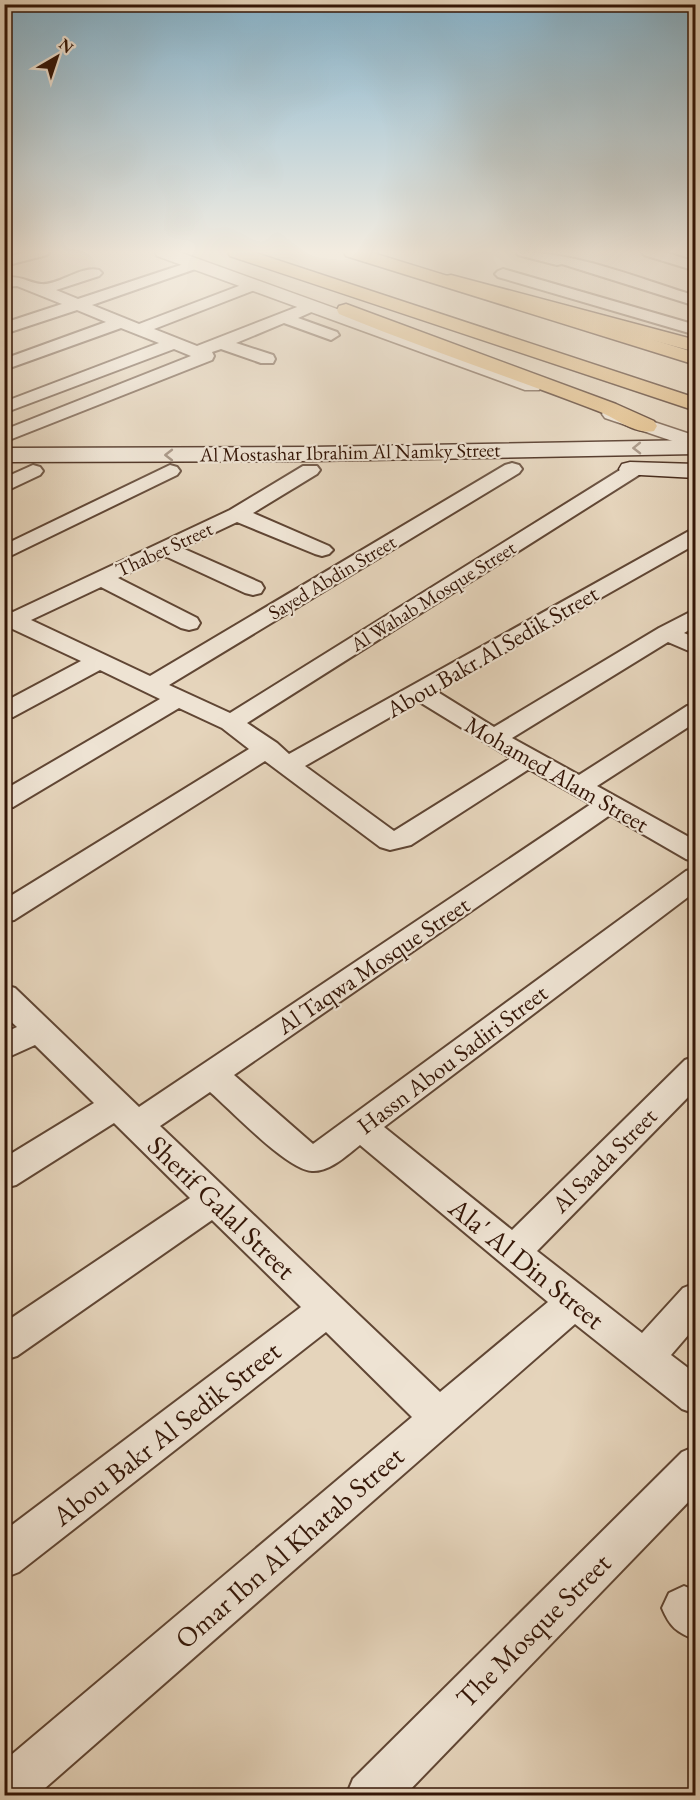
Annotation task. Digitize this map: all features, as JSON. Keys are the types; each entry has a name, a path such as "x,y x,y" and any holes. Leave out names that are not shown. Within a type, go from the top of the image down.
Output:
{"highway":[{"path":"412,336 609,408 646,426"},
{"path":"489,336 696,405"},
{"path":"623,336 696,359"},
{"path":"661,336 696,346"}],"main road":[{"path":"390,336 696,445"},
{"name":"Al Mostashar Ibrahim Al Namky Street","path":"4,471 170,471 311,462 696,445"},
{"name":"Al Mostashar Ibrahim Al Namky Street","path":"4,455 513,469 696,471"}],"street":[{"path":"4,365 83,336"},
{"path":"4,437 206,356 158,336"},
{"path":"198,352 239,336"},
{"path":"4,408 174,342"},
{"path":"221,343 267,359"},
{"name":"Thabet Street","path":"9,618 237,514 311,462"},
{"name":"Sayed Abdin Street","path":"152,685 513,469"},
{"name":"Al Wahab Mosque Street","path":"231,723 635,470"},
{"path":"4,486 33,471"},
{"path":"4,553 170,471"},
{"path":"237,514 322,550"},
{"name":"Abou Bakr Al Sedik Street","path":"4,913 278,757 420,692 696,535"},
{"path":"165,548 253,588"},
{"path":"101,578 189,623"},
{"path":"494,738 696,616"},
{"path":"9,618 231,723 393,841 401,839 529,758"},
{"path":"667,633 696,647"},
{"path":"4,712 99,661"},
{"name":"Mohamed Alam Street","path":"420,692 494,738 696,854"},
{"path":"4,801 178,698"},
{"path":"578,787 696,711"},
{"name":"Al Taqwa Mosque Street","path":"4,1175 212,1074 609,804"},
{"name":"Hassn Abou Sadiri Street","path":"212,1074 307,1157 321,1156 696,877"},
{"name":"Sherif Galal Street","path":"4,996 440,1418"},
{"path":"4,1048 38,1029"},
{"name":"Al Saada Street","path":"513,1252 696,1068"},
{"name":"Ala' Al Din Street","path":"361,1127 574,1302 696,1397"},
{"path":"4,1344 214,1200"},
{"path":"645,1358 696,1299"},
{"name":"Omar Ibn Al Khatab Street","path":"4,1792 574,1302"},
{"name":"Abou Bakr Al Sedik Street","path":"4,1557 327,1309"},
{"name":"The Mosque Street","path":"370,1796 696,1465"}]}
